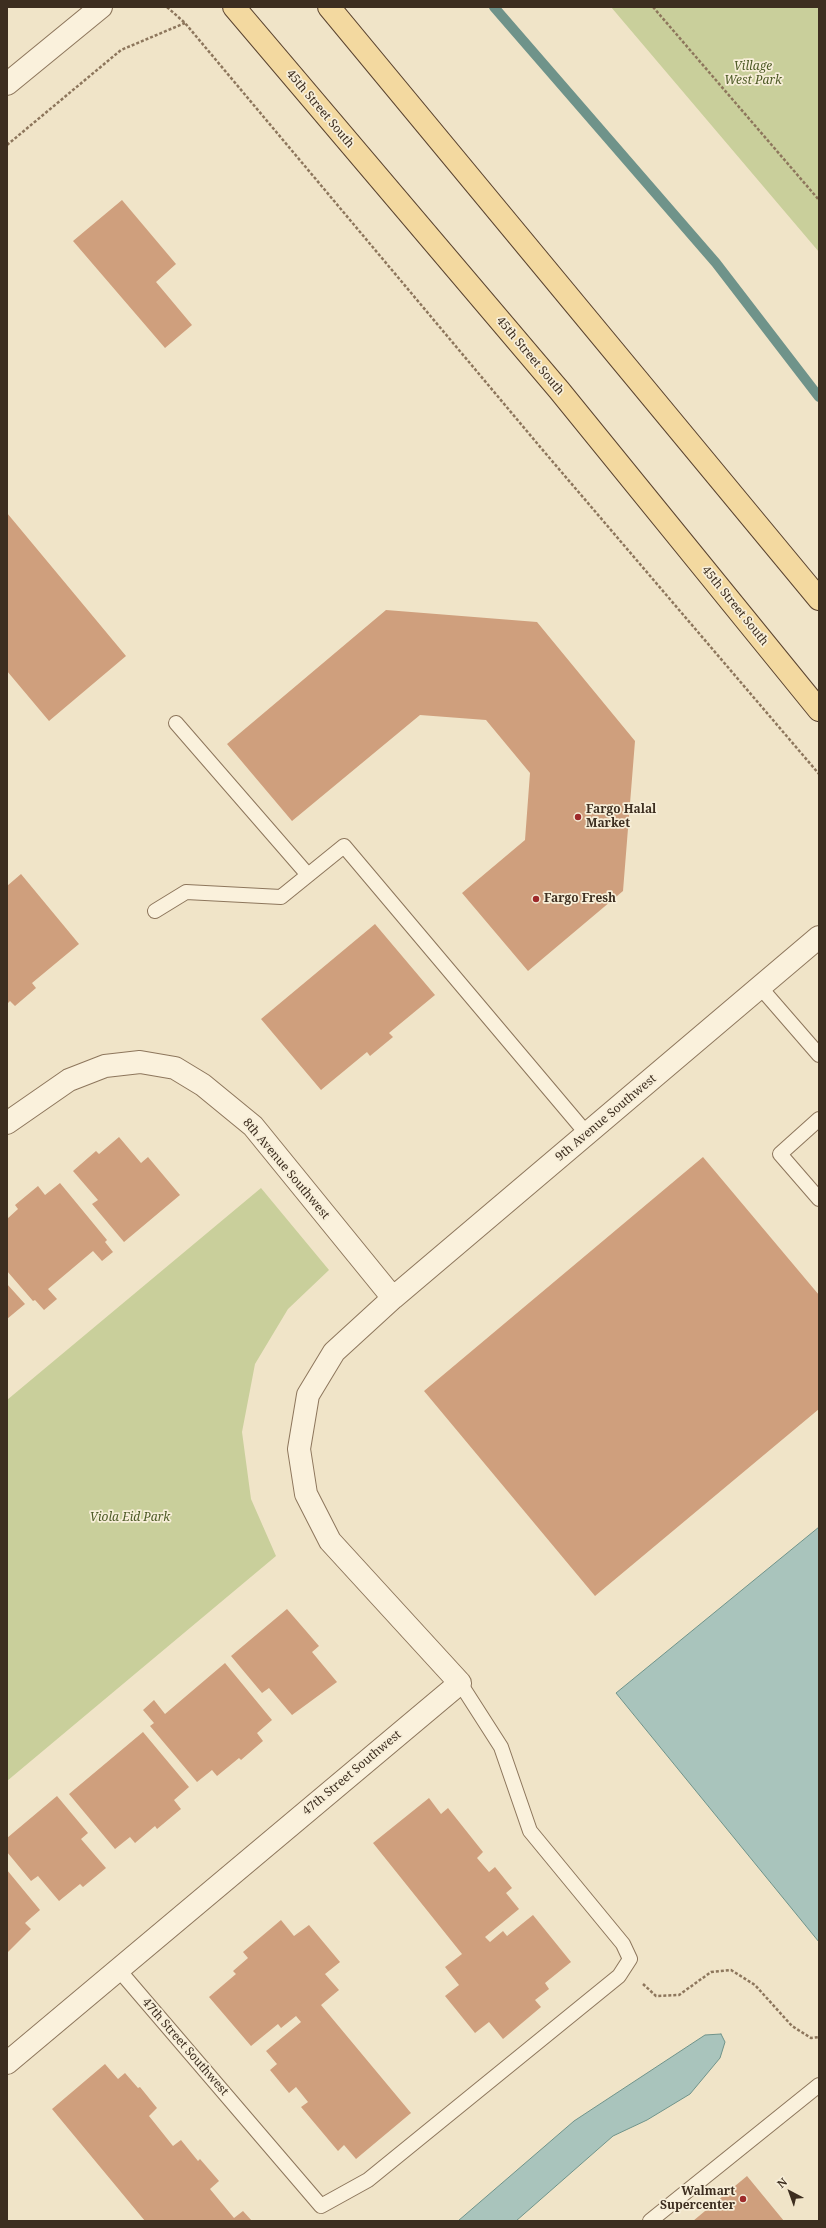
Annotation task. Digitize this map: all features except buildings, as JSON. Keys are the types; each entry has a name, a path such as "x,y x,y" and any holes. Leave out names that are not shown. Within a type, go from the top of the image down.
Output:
{"main road":[{"name":"45th Street South","path":"234,7 559,390 819,710"},
{"path":"329,7 819,599"}],"street":[{"path":"7,84 101,7"},
{"name":"9th Avenue Southwest","path":"393,1298 819,937"},
{"name":"8th Avenue Southwest","path":"7,1123 69,1080 104,1066 140,1062 174,1068 203,1085 253,1126 393,1298"},
{"path":"393,1298 334,1352 308,1395 299,1449 306,1494 330,1541 460,1683"},
{"name":"47th Street Southwest","path":"118,1969 460,1683"},
{"path":"7,2063 118,1969"}],"lane":[{"path":"176,723 308,875"},
{"path":"155,911 186,892 281,897 344,846 587,1134"},
{"path":"760,987 819,1055"},
{"path":"819,1119 780,1154 819,1199"},
{"path":"460,1683 501,1748 530,1831 623,1944 630,1959 624,1968"},
{"name":"47th Street Southwest","path":"118,1969 321,2206 368,2180 619,1976 624,1968"},
{"path":"650,2221 819,2085"}],"path":[{"path":"167,7 184,23 541,448 819,774"},
{"path":"654,7 819,200"},
{"path":"7,145 121,50 184,23"},
{"path":"624,1968 656,1996 679,1995 712,1972 731,1970 755,1984 792,2026 810,2038 819,2037"}],"green space":[{"name":"Village West Park","path":"611,7 819,7 819,252"},
{"name":"Viola Eid Park","path":"261,1188 329,1270 288,1309 255,1364 242,1432 251,1499 276,1556 7,1781 7,1400"}],"water":[{"path":"819,1527 819,1942 616,1693"},
{"path":"721,2034 725,2042 720,2058 690,2094 647,2120 613,2136 516,2221 458,2221 574,2121 705,2035"}],"waterway":[{"path":"494,7 716,263 819,397"}],"place":[{"name":"Fargo Halal Market","path":"578,817"},
{"name":"Fargo Fresh","path":"536,899"},
{"name":"Walmart Supercenter","path":"743,2199"}]}
